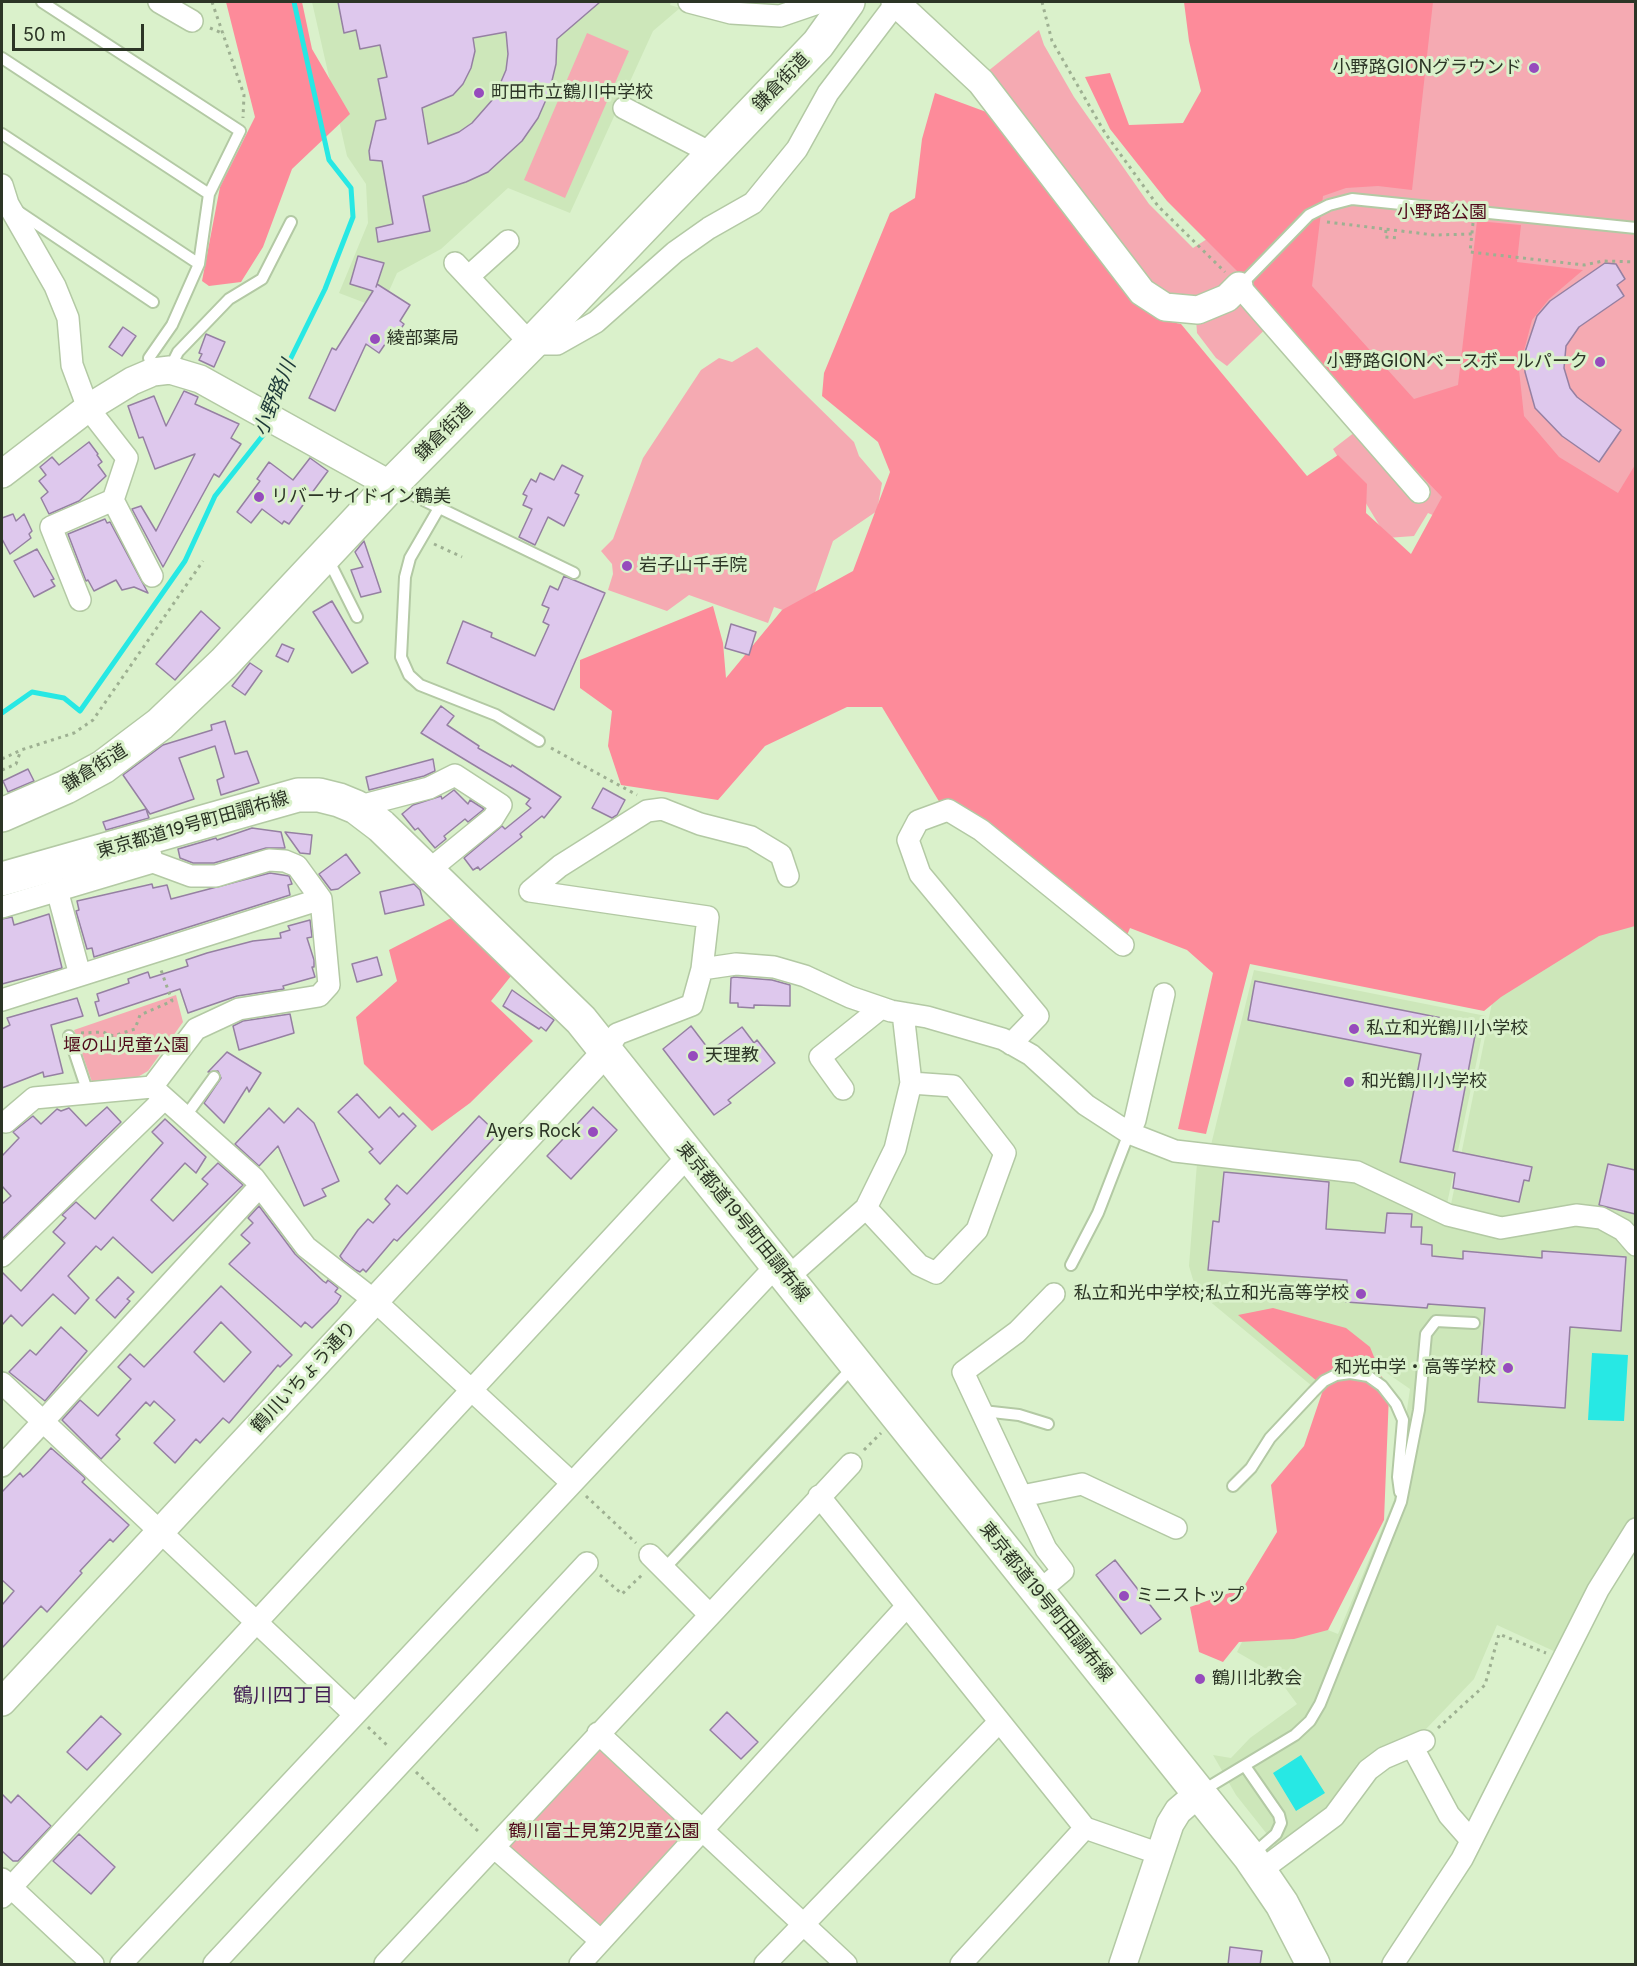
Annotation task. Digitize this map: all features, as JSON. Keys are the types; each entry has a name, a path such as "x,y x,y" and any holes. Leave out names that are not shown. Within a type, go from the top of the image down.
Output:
{"main road":[{"name":"鎌倉街道","path":"2,815 66,787 103,767 160,724 327,556 392,485 531,344 818,44 848,2"},
{"name":"東京都道19号町田調布線","path":"2,879 149,850 298,795 319,795 356,807 381,826 573,1011 1255,1864 1282,1904 1308,1963"}],"street":[{"path":"159,2 192,21"},
{"path":"689,2 731,13 780,16 821,2"},
{"path":"508,241 461,270 531,344 557,344 596,322 675,252 709,228 753,203 797,149 828,93 896,2 981,82 1142,292 1165,307 1198,310 1227,298 1239,286 1419,492"},
{"path":"624,108 713,154"},
{"path":"5,195 55,286 68,318 72,365 88,408 127,458 113,500 152,576"},
{"path":"2,474 88,408 132,381 161,371 200,379 392,485"},
{"path":"80,600 51,527 113,500"},
{"path":"356,807 429,788 455,775 501,805 493,818 428,871"},
{"path":"606,1052 617,1034 692,1005 702,969 708,917 530,891 560,866 638,817 648,811 663,809 700,824 752,837 782,855 788,876"},
{"path":"1011,1044 1038,1016 920,874 908,840 918,821 948,810 981,830 1123,945"},
{"path":"2,907 57,890 149,850 191,876 216,876 269,860 285,861 297,866 321,899 328,985 319,996 239,1009 196,1029 158,1093 2,1256"},
{"path":"57,890 80,975"},
{"path":"2,1000 321,899"},
{"path":"702,969 736,964 774,967 805,976 850,997 881,1008 962,1026 1011,1044 1031,1055 1086,1105 1129,1133 1175,1151 1357,1172 1448,1215 1501,1228 1576,1215 1600,1218 1623,1230 1635,1245"},
{"path":"1129,1133 1135,1120 1164,994"},
{"path":"843,1089 820,1057 881,1008"},
{"path":"121,1965 354,1713 572,1483 782,1272 866,1208 895,1149 911,1083 903,1013"},
{"name":"鶴川いちょう通り","path":"2,1701 606,1052"},
{"path":"866,1208 919,1265 936,1273 977,1230 1005,1153 953,1086 911,1083"},
{"path":"6,1122 34,1098 88,1093 158,1093 260,1186 306,1247 375,1301 572,1483"},
{"path":"93,1965 4,1888 256,1622 689,1155"},
{"path":"2,1466 260,1186"},
{"path":"1038,1592 1063,1571 1046,1549 963,1372 1017,1332 1054,1294"},
{"path":"2,1383 354,1713"},
{"path":"385,1965 495,1848 598,1732 851,1464"},
{"path":"1022,1496 1082,1484 1176,1528"},
{"path":"819,1496 1084,1828 1160,1854"},
{"path":"1394,1965 1429,1914 1471,1840 1598,1590 1635,1528"},
{"path":"657,1562 709,1614"},
{"path":"214,1965 587,1563"},
{"path":"580,1965 907,1606"},
{"path":"765,1965 802,1923 999,1722"},
{"path":"598,1732 846,1965"},
{"path":"1255,1864 1334,1816 1368,1770 1384,1758 1418,1744 1449,1815 1471,1840"},
{"path":"1123,1965 1170,1824 1178,1811 1199,1793"},
{"path":"961,1965 1084,1828"},
{"path":"495,1848 601,1941"}],"lane":[{"path":"42,2 240,131 209,194 199,264 172,325 148,358 161,371 229,299 262,279 291,222"},
{"path":"2,58 209,194"},
{"path":"2,134 199,264"},
{"path":"5,195 153,302"},
{"path":"1239,286 1291,230 1309,215 1329,205 1352,199 1373,199 1635,228"},
{"path":"392,485 574,573"},
{"path":"439,508 410,558 405,578 401,657 409,675 420,685 495,715 539,741"},
{"path":"327,556 357,617"},
{"path":"69,1036 88,1093"},
{"path":"185,1117 214,1077"},
{"path":"1071,1265 1098,1213 1129,1133"},
{"path":"1199,1793 1295,1735 1320,1704 1401,1502 1419,1410 1426,1334 1436,1321 1474,1323"},
{"path":"657,1562 856,1364"},
{"path":"1233,1486 1251,1468 1270,1438 1324,1381 1350,1373 1368,1376 1382,1386 1396,1404 1403,1420 1398,1477 1401,1502"},
{"path":"983,1411 1019,1415 1048,1424"},
{"path":"1245,1766 1279,1815 1281,1823 1255,1864"}],"path":[{"path":"212,2 244,95 240,131"},
{"path":"1042,2 1052,41 1105,134 1158,206 1239,286"},
{"path":"218,34 224,34"},
{"path":"1475,210 1470,252 1584,265 1603,261 1635,262"},
{"path":"1323,221 1434,236 1472,234"},
{"path":"1386,230 1385,237 1398,238"},
{"path":"421,539 462,558"},
{"path":"2,759 21,750 74,733 93,720 203,561"},
{"path":"539,741 663,809"},
{"path":"2,770 16,764 21,750"},
{"path":"69,1036 103,1032 113,1036 135,1029 140,1015 172,1001 155,952"},
{"path":"851,1464 884,1430"},
{"path":"572,1483 657,1562 622,1594 587,1563"},
{"path":"1418,1744 1485,1685 1499,1634 1549,1653"},
{"path":"354,1713 495,1848"}],"shaded area":[{"path":"226,2 302,2 312,49 350,114 292,169 263,247 241,282 209,286 202,281 220,187 255,117"},
{"name":"町田市立鶴川中学校","path":"312,2 671,2 670,5 680,8 653,31 570,213 508,188 441,249 397,273 381,309 339,293 368,223 366,184 347,156"},
{"path":"1184,2 1433,2 1412,190 1378,186 1346,188 1323,196 1312,286 1414,399 1458,385 1477,221 1521,225 1517,262 1583,270 1549,299 1532,320 1519,370 1524,416 1559,457 1618,493 1635,465 1635,926 1599,936 1501,997 1484,1011 1250,964 1206,1134 1178,1129 1213,973 1187,950 1130,928 1123,945 940,803 882,707 847,707 765,746 718,800 621,785 608,746 612,711 580,688 580,660 713,606 723,643 726,678 782,610 853,571 890,472 878,442 822,396 824,373 890,213 915,198 922,139 935,93 989,113 1132,299 1157,319 1181,324 1307,476 1338,455 1367,484 1366,513 1411,554 1442,497 1392,445 1275,309 1167,201 1110,129 1085,77 1110,73 1129,125 1183,123 1201,91 1189,41"},
{"name":"和光中学・高等学校","path":"1635,908 1634,1520 1558,1653 1497,1625 1474,1679 1425,1730 1357,1764 1328,1812 1278,1848 1236,1795 1213,1755 1231,1758 1250,1738 1297,1704 1275,1674 1237,1652 1254,1618 1285,1613 1338,1634 1394,1500 1410,1389 1355,1351 1312,1386 1196,1290 1189,1266 1197,1163 1354,1180 1447,1224 1494,993"},
{"path":"457,915 515,971 491,1001 533,1041 470,1103 432,1131 364,1064 356,1017 397,981 389,950"},
{"name":"和光鶴川小学校","path":"1254,970 1486,1016 1447,1204 1362,1164 1210,1149"},
{"path":"1273,1308 1346,1328 1370,1347 1389,1394 1384,1520 1328,1630 1294,1639 1239,1642 1223,1662 1199,1652 1190,1607 1243,1588 1277,1532 1271,1485 1304,1446 1324,1387 1238,1315"}],"green space":[{"name":"小野路公園","path":"1369,2 1635,2 1635,637 1491,540 1428,513 1414,536 1387,538 1333,449 1364,425 1276,319 1227,366 1216,358 1197,333 1196,318 1183,318 972,84 1039,30 1044,45 1074,97 1149,204 1193,248 1246,214"},
{"path":"587,33 629,51 565,198 524,180"},
{"path":"757,347 854,442 859,456 882,483 877,511 833,541 806,618 774,607 768,623 689,595 667,611 608,590 613,574 612,564 601,551 613,539 643,458 701,370 719,358 732,362"},
{"name":"堰の山児童公園","path":"176,995 183,1022 148,1071 136,1078 92,1082 74,1030"},
{"name":"鶴川富士見第2児童公園","path":"607,1747 691,1834 604,1927 593,1926 510,1848 508,1838 598,1748"}],"water":[{"path":"1592,1353 1628,1355 1624,1421 1588,1420"},
{"path":"1301,1755 1325,1793 1296,1811 1273,1773"}],"building":[{"path":"338,2 600,2 557,39 556,64 549,93 538,118 522,141 488,172 423,196 430,231 378,242 376,228 393,224 382,161 370,160 369,151 376,121 386,119 378,79 387,77 380,45 360,49 356,30 344,33","holes":["506,32 508,54 506,70 494,98 472,123 459,132 428,144 422,108 453,95 463,84 471,68 475,51 473,38"]},
{"path":"358,256 384,263 377,284 410,305 400,321 404,324 396,336 392,334 379,353 366,344 335,411 309,398 332,348 336,350 373,291 350,284"},
{"path":"1605,263 1616,264 1625,279 1617,285 1624,296 1579,327 1566,346 1564,368 1570,388 1577,397 1621,430 1599,462 1562,436 1535,408 1525,372 1525,352 1537,316 1550,301"},
{"path":"123,327 136,336 122,356 109,347"},
{"path":"206,334 225,342 214,367 199,360 202,354 199,353"},
{"path":"184,391 198,397 195,404 239,424 231,438 241,444 219,477 214,474 163,567 132,509 141,506 156,531 195,454 155,469 143,437 139,438 128,406 154,396 166,426"},
{"path":"89,442 102,462 98,465 106,476 79,501 49,514 41,498 48,492 39,481 46,475 40,467 52,457 59,465"},
{"path":"310,458 328,471 289,524 284,521 282,524 262,509 251,523 237,512 260,481 257,479 269,462 293,480"},
{"path":"562,465 583,476 575,493 579,495 564,526 548,517 535,545 519,537 532,509 523,505 527,496 523,494 531,479 536,482 540,473 554,480"},
{"path":"13,514 16,521 24,514 32,531 29,534 31,538 10,554 2,539 2,518"},
{"path":"105,519 107,523 110,522 148,593 134,587 122,590 116,580 94,591 88,580 86,581 68,534"},
{"path":"364,541 381,592 361,597 351,570 363,567 355,552"},
{"path":"37,549 54,579 51,580 55,586 34,597 14,561"},
{"path":"564,576 605,593 554,710 447,663 463,621 492,633 491,637 535,656 549,625 543,622 549,608 542,605 550,586 558,590"},
{"path":"332,601 368,663 352,673 313,612"},
{"path":"201,611 220,628 175,680 156,664"},
{"path":"731,624 756,632 749,655 725,648"},
{"path":"282,644 294,649 288,662 276,656"},
{"path":"250,663 262,671 245,695 232,686"},
{"path":"441,706 454,716 447,725 479,746 478,748 511,767 512,765 561,797 544,818 542,816 520,834 522,837 480,870 478,867 473,870 464,858 502,826 505,829 531,808 526,804 530,799 421,733"},
{"path":"225,721 235,754 247,751 259,783 221,795 217,780 224,777 215,746 179,758 194,799 150,814 123,775 163,745 212,730 211,725"},
{"path":"433,759 435,771 369,790 366,777"},
{"path":"28,769 34,781 8,792 3,781"},
{"path":"603,788 625,800 617,815 612,818 592,808"},
{"path":"454,790 468,804 470,800 484,809 468,822 465,819 444,836 446,839 435,848 418,828 415,830 402,814 413,805 441,796 442,799"},
{"path":"146,809 149,818 106,830 103,822"},
{"path":"252,828 281,832 285,848 266,848 214,863 193,863 180,858 178,849 216,838 217,840"},
{"path":"285,832 312,835 310,854 300,853"},
{"path":"346,854 360,873 338,889 331,890 319,874"},
{"path":"270,873 289,876 292,884 288,885 290,895 94,957 92,948 87,949 76,911 79,910 77,901 152,884 153,888 167,885 171,899"},
{"path":"414,884 420,890 424,905 385,914 380,892"},
{"path":"49,914 62,968 2,984 2,919 12,917 14,925"},
{"path":"310,920 312,937 307,938 314,960 314,967 312,967 315,977 283,986 284,989 237,996 188,1013 180,989 99,1016 95,1002 99,1001 97,994 129,983 128,979 148,972 150,978 188,966 186,960 207,953 253,941 281,938 280,933 290,930 288,926"},
{"path":"377,957 382,975 357,982 352,964"},
{"path":"731,978 772,980 790,985 790,1006 754,1005 754,1008 738,1007 738,1003 730,1003"},
{"path":"1255,981 1477,1025 1453,1151 1532,1167 1529,1181 1524,1180 1519,1202 1453,1188 1455,1173 1400,1162 1421,1054 1248,1020"},
{"path":"512,990 554,1020 546,1031 503,1006"},
{"path":"77,998 83,1016 51,1025 63,1073 44,1077 43,1072 2,1088 2,1029 10,1025 7,1018"},
{"path":"290,1014 294,1033 239,1050 233,1026 243,1021"},
{"path":"691,1026 710,1051 742,1027 754,1043 757,1040 775,1063 728,1100 731,1103 714,1115 663,1049"},
{"path":"227,1052 261,1073 249,1092 247,1087 224,1123 204,1103 221,1078 218,1071 208,1072"},
{"path":"357,1094 379,1118 390,1107 399,1117 403,1113 416,1126 380,1164 369,1152 373,1149 338,1112"},
{"path":"107,1107 121,1122 2,1239 2,1204 11,1196 2,1186 2,1156 19,1138 13,1132 33,1116 41,1124 57,1109 61,1111 69,1108 86,1126"},
{"path":"593,1107 617,1130 571,1179 547,1156"},
{"path":"269,1108 284,1123 298,1108 314,1123 339,1181 322,1189 326,1196 304,1206 278,1146 259,1166 235,1144"},
{"path":"479,1116 498,1134 397,1241 394,1239 366,1272 363,1269 360,1272 356,1270 343,1260 340,1256 358,1230 368,1219 373,1223 390,1204 385,1199 397,1185 407,1194"},
{"path":"165,1119 206,1157 196,1173 185,1163 151,1200 173,1221 208,1184 202,1179 218,1163 243,1185 152,1273 113,1237 101,1250 96,1246 68,1276 89,1298 75,1314 53,1294 22,1326 11,1315 2,1325 2,1272 21,1291 65,1243 53,1232 66,1218 62,1215 76,1202 95,1219 163,1143 152,1132"},
{"path":"1608,1164 1635,1170 1635,1214 1599,1205"},
{"path":"1224,1172 1329,1182 1326,1229 1385,1233 1387,1213 1412,1214 1411,1227 1422,1227 1421,1244 1432,1245 1432,1256 1463,1259 1463,1251 1542,1258 1542,1251 1626,1257 1621,1331 1570,1327 1565,1408 1478,1402 1485,1308 1428,1304 1427,1308 1346,1302 1347,1280 1208,1270 1213,1221 1219,1222"},
{"path":"259,1206 295,1254 323,1281 326,1283 328,1280 338,1288 335,1292 341,1296 337,1303 312,1328 305,1322 301,1327 229,1264 250,1243 241,1235 253,1223 248,1218"},
{"path":"118,1277 134,1292 127,1299 130,1301 115,1318 96,1300"},
{"path":"221,1286 292,1355 280,1367 278,1365 229,1423 223,1418 200,1443 196,1439 175,1463 154,1443 175,1420 154,1401 150,1406 146,1402 116,1435 120,1439 101,1459 62,1420 80,1400 98,1416 131,1379 118,1367 130,1354 144,1367","holes":["221,1322 251,1352 224,1382 194,1352"]},
{"path":"61,1327 87,1351 45,1401 9,1372 30,1350 36,1355"},
{"path":"51,1448 84,1477 82,1482 129,1525 113,1542 110,1539 80,1571 82,1573 47,1612 41,1606 2,1648 2,1605 14,1591 2,1580 2,1492 20,1473 23,1477 30,1471"},
{"path":"1115,1560 1161,1619 1141,1634 1096,1575"},
{"path":"727,1712 758,1742 741,1759 710,1730"},
{"path":"101,1716 121,1734 87,1770 67,1752"},
{"path":"2,1794 11,1803 18,1795 51,1826 18,1861 13,1861 2,1851"},
{"path":"79,1834 115,1867 91,1894 53,1861"},
{"path":"1230,1947 1262,1951 1260,1965 1228,1965"}],"waterway":[{"name":"小野路川","path":"272,409 283,374 325,289 353,217 351,188 329,160 294,2"},
{"name":"小野路川","path":"2,713 32,692 64,698 80,711 185,561 215,496 264,434 267,424"}],"place":[{"name":"小野路GIONグラウンド","path":"1534,68"},
{"name":"町田市立鶴川中学校","path":"479,93"},
{"name":"綾部薬局","path":"375,339"},
{"name":"小野路GIONベースボールパーク","path":"1600,362"},
{"name":"リバーサイドイン鶴美","path":"259,497"},
{"name":"岩子山千手院","path":"627,566"},
{"name":"私立和光鶴川小学校","path":"1354,1029"},
{"name":"天理教","path":"693,1056"},
{"name":"和光鶴川小学校","path":"1349,1082"},
{"name":"Ayers Rock","path":"593,1132"},
{"name":"私立和光中学校;私立和光高等学校","path":"1361,1294"},
{"name":"和光中学・高等学校","path":"1508,1368"},
{"name":"ミニストップ","path":"1124,1596"},
{"name":"鶴川北教会","path":"1200,1679"}],"district":[{"name":"鶴川四丁目","path":"283,1696"}]}
